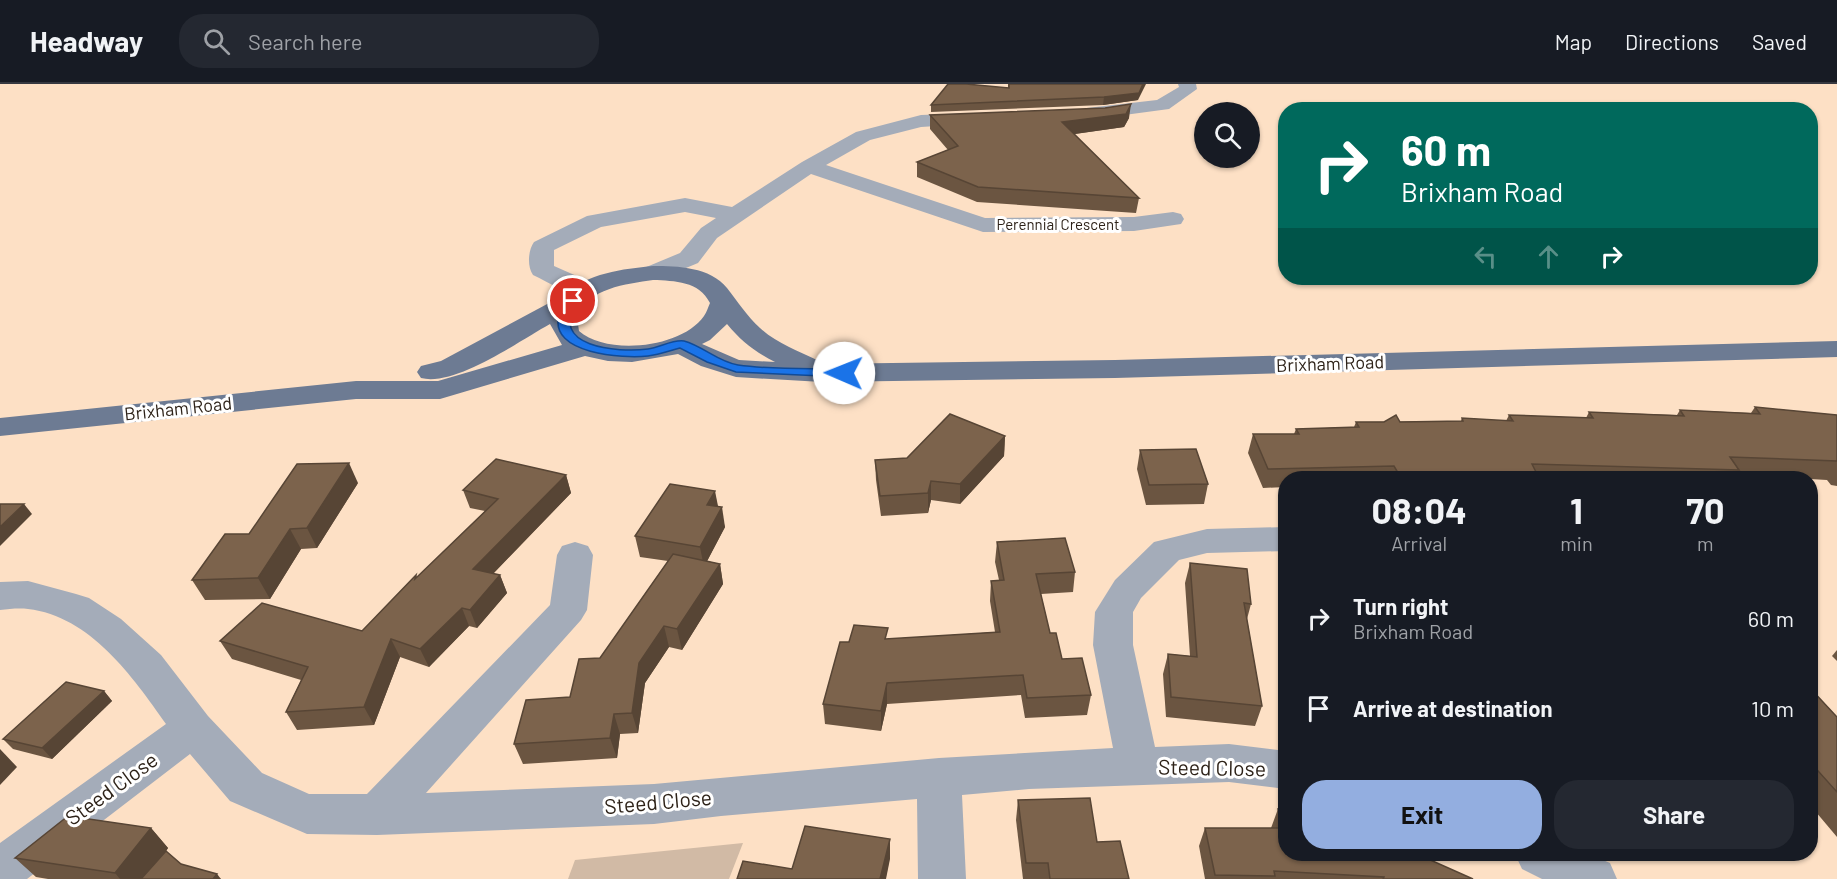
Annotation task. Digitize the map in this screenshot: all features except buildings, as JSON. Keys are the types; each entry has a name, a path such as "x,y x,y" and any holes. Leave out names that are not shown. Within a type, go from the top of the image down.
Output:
{"main road":[{"name":"Brixham Road","path":"356,390 450,368 580,296 622,277 687,267 712,286 723,303 751,335 769,348 822,373"},
{"path":"580,296 566,311 563,321 565,331 572,340 585,347"},
{"name":"Brixham Road","path":"0,427 356,390 440,390 585,347 630,354 648,353 681,344 696,338 712,325 722,312 723,303"},
{"name":"Brixham Road","path":"681,344 711,360 736,368 822,373 1115,369 1837,349"}],"street":[{"path":"1069,115 1162,105 1188,89 1187,84"},
{"path":"687,267 709,233 809,166 862,136 921,121 989,118"},
{"name":"Perennial Crescent","path":"809,166 983,225 1134,224 1173,219"},
{"path":"580,296 542,270 542,247 595,221 685,205 736,215"},
{"name":"Steed Close","path":"1138,767 1113,645 1114,612 1128,589 1167,551 1207,541 1278,539"},
{"path":"377,815 568,610 576,555"},
{"name":"Steed Close","path":"0,596 28,595 76,609 107,629 147,666 194,728 246,787 307,814 377,815 654,804 1029,770 1229,763 1278,769"},
{"name":"Steed Close","path":"0,871 194,728"},
{"path":"939,777 942,879"},
{"path":"1554,861 1593,879"}],"shaded area":[{"path":"743,843 729,879 568,879 575,860"}],"route":[{"path":"573,301 563,321 565,331 572,340 598,351 648,353 681,344 711,360 736,368 844,373"}]}
